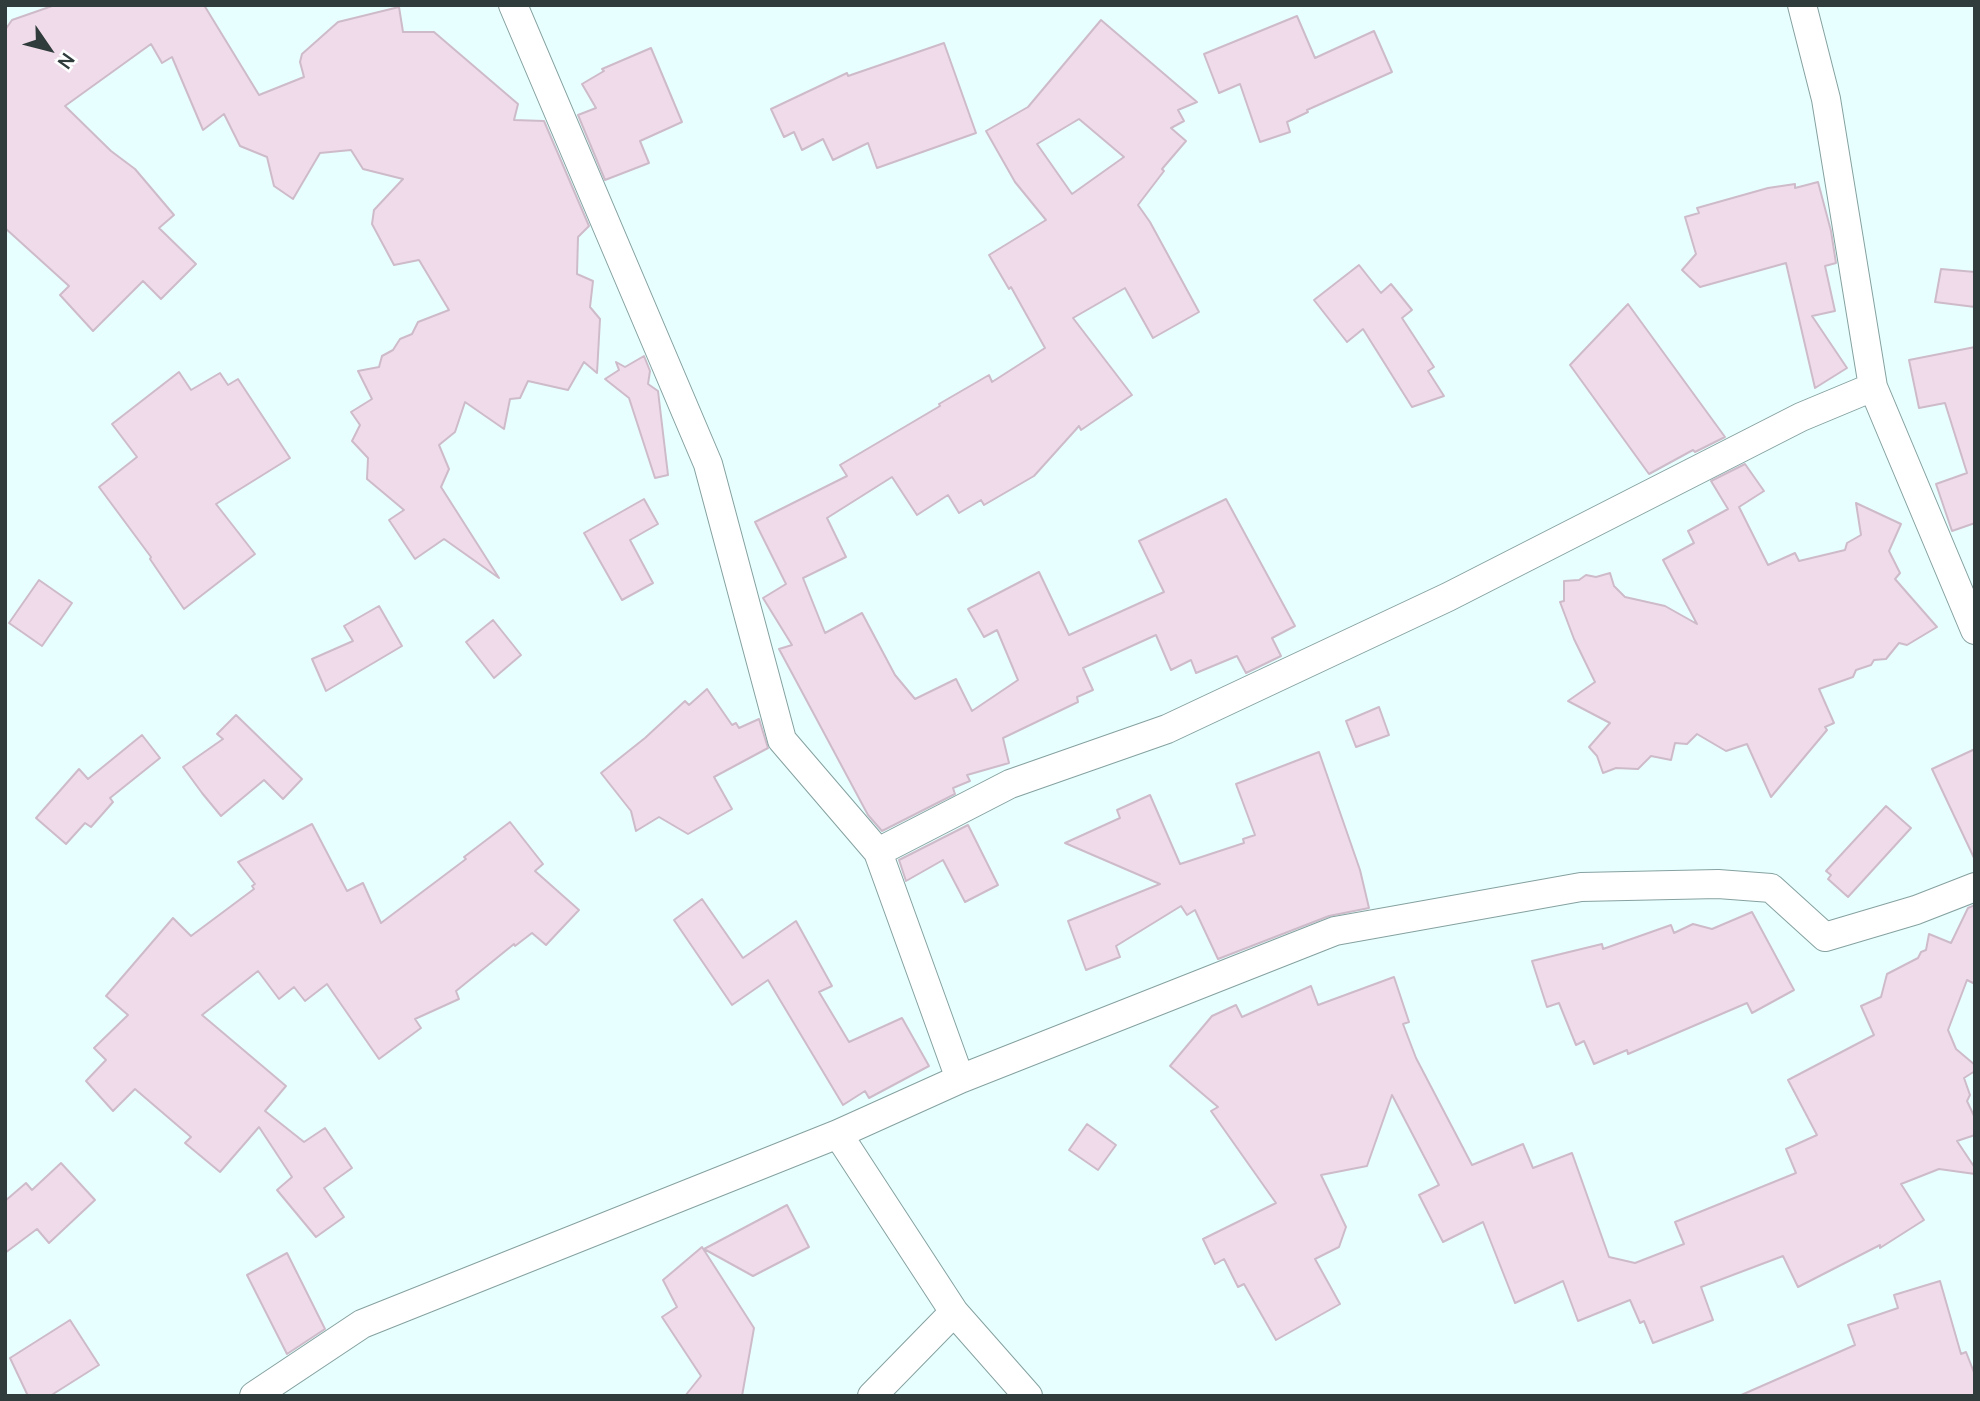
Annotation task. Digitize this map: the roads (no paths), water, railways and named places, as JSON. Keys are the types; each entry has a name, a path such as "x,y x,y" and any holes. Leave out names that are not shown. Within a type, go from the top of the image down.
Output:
{"street":[{"path":"513,5 708,464 782,740 878,852 960,1079"},
{"path":"1802,5 1826,99 1873,387 1975,630"},
{"path":"878,852 1010,784 1167,729 1448,597 1801,416 1873,387"},
{"path":"254,1396 362,1324 838,1134 960,1079 1335,931 1581,887 1718,884 1771,888 1825,937 1916,910 1975,887"},
{"path":"838,1134 954,1312 1028,1396"},
{"path":"872,1396 954,1312"}]}
